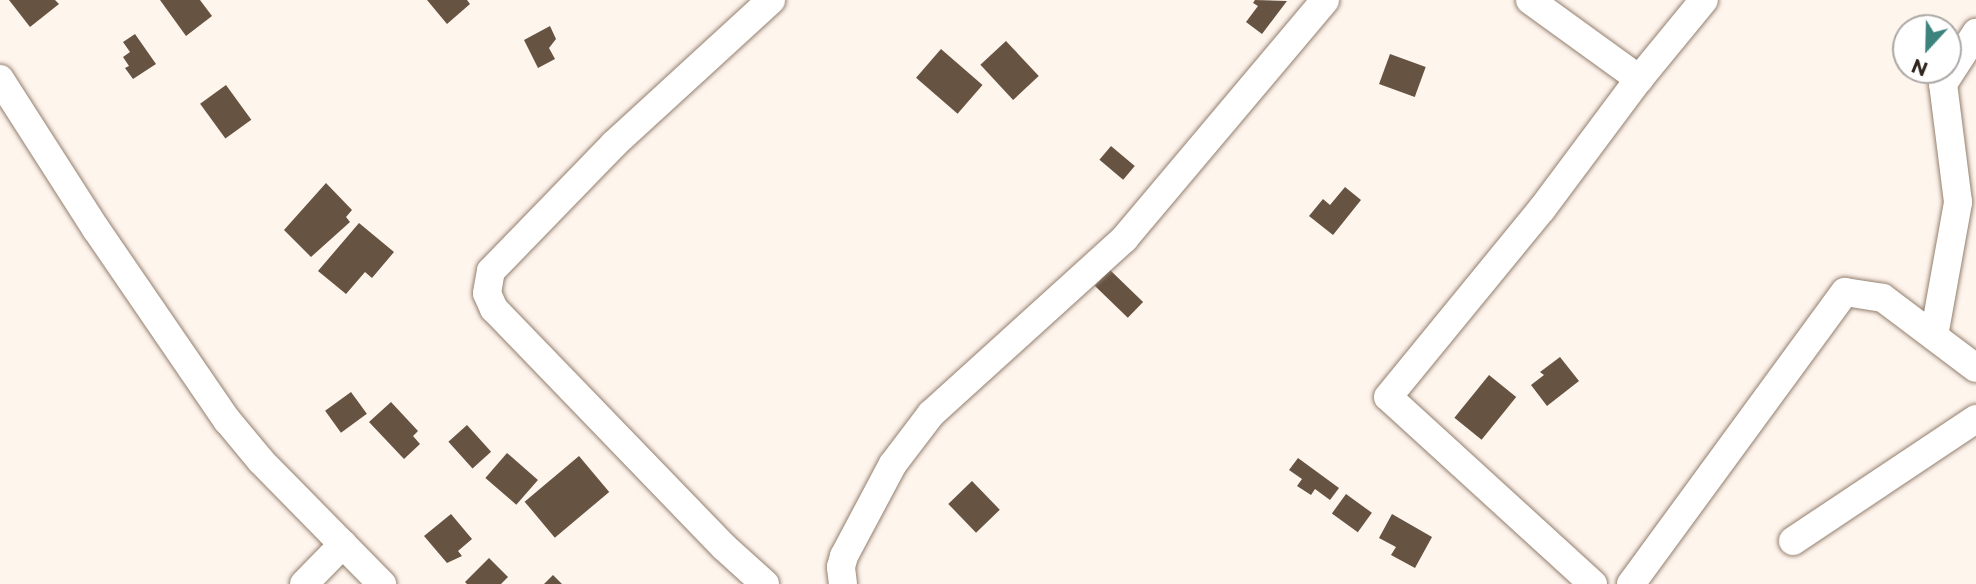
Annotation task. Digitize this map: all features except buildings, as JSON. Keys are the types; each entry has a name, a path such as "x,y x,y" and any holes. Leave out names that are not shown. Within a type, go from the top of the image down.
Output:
{"street":[{"path":"765,584 724,548 494,309 487,293 491,271 538,222 614,144 771,0"},
{"path":"843,584 841,567 844,556 893,464 931,414 1124,239 1325,0"},
{"path":"1530,0 1639,79"},
{"path":"1593,584 1388,397 1542,209 1639,79 1704,0"},
{"path":"1934,336 1958,202 1943,84 1976,33"},
{"path":"4,98 227,420 261,460 382,584"},
{"path":"1631,584 1845,292 1883,298 1976,368"},
{"path":"1793,541 1976,419"},
{"path":"304,584 343,544"}]}
